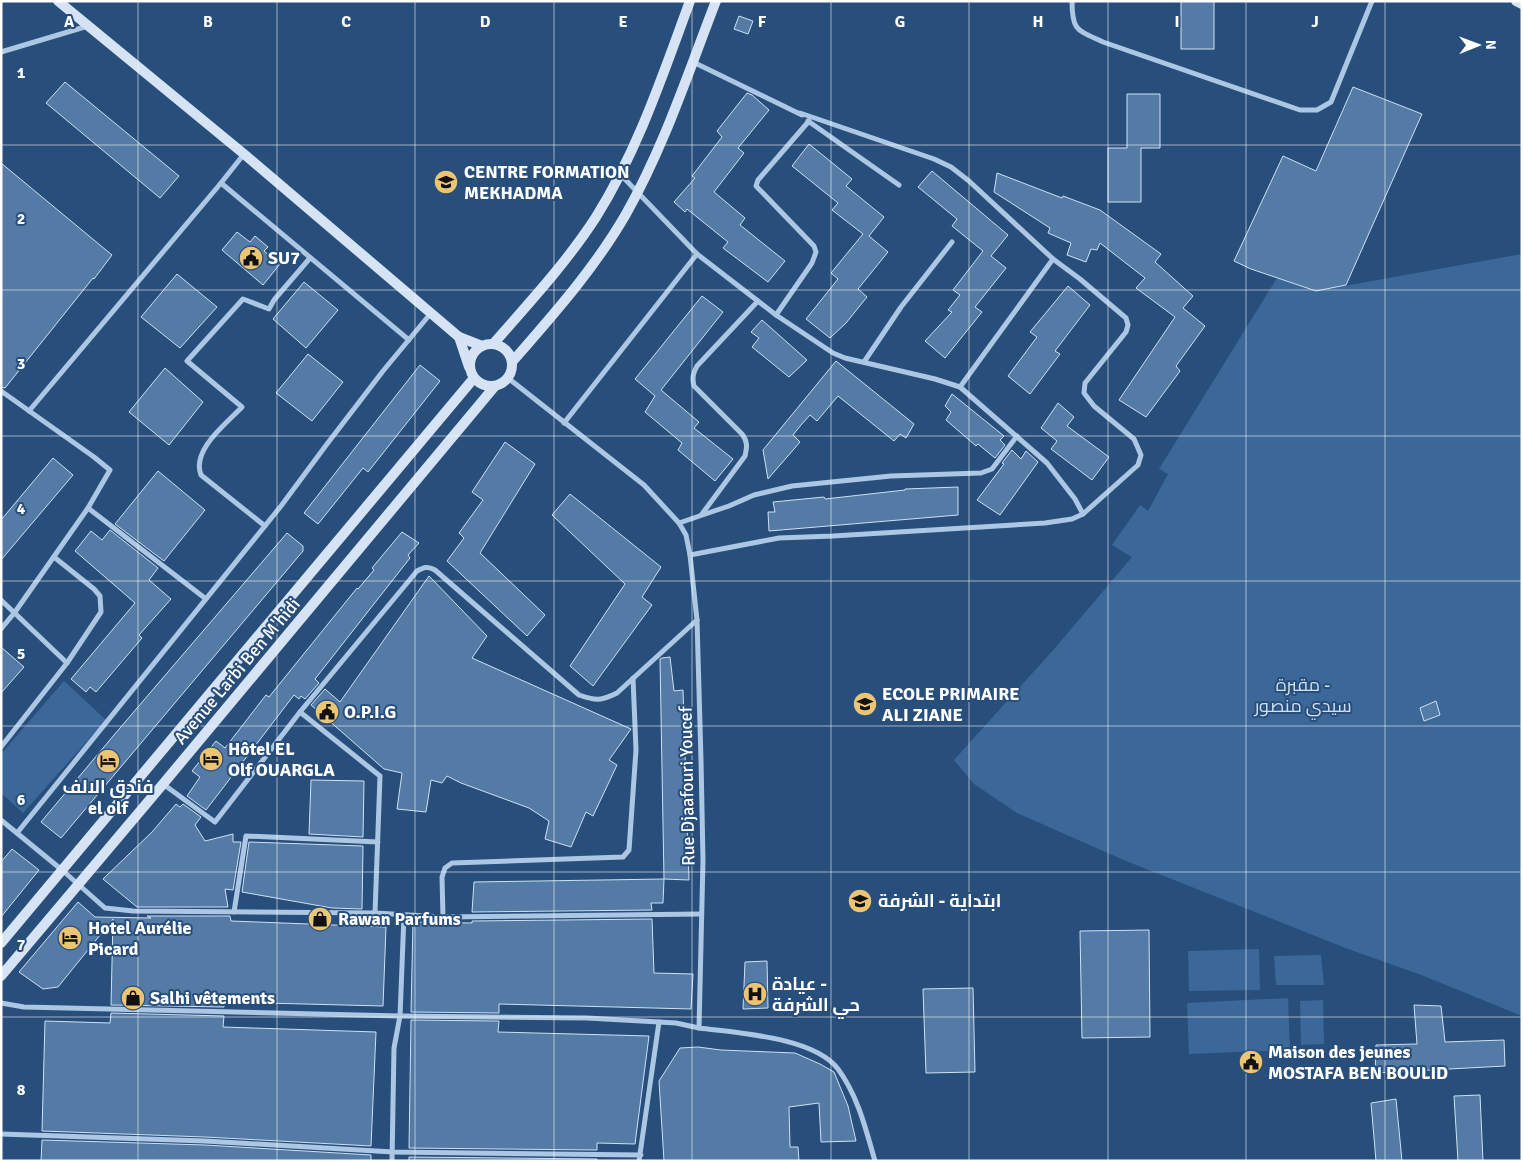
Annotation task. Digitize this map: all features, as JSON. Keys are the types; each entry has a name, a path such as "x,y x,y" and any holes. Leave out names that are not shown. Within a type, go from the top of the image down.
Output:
{"main road":[{"path":"58,1 244,154 460,337 482,346"},
{"path":"494,344 582,239 598,215 620,174 647,116 690,1"},
{"path":"512,362 557,310 616,230 649,169 716,1"},
{"path":"1516,1 1522,4"},
{"path":"460,337 472,375 485,386 495,386 508,378 512,369 510,355 500,345 482,346 471,357 472,375"},
{"name":"Avenue Larbi Ben M'hidi","path":"1,943 472,375"},
{"name":"Avenue Larbi Ben M'hidi","path":"1,976 495,386"}],"street":[{"path":"1072,1 1072,16 1078,31 1102,42 1300,110 1317,110 1331,102 1372,1"},
{"path":"1,52 88,26"},
{"path":"690,555 779,538 1045,523 1072,519 1083,514 1138,465 1140,455 1134,439 1094,406 1084,392 1085,383 1126,332 1128,325 1126,318 1053,259 969,180 951,167 934,159 800,113 693,62"},
{"path":"800,113 808,122 899,185"},
{"path":"776,315 812,263 816,252 814,246 756,186 758,180 808,122"},
{"path":"29,411 244,154"},
{"path":"620,174 697,254 776,315 833,353 846,358 960,386 1047,463 1075,499 1083,514"},
{"path":"221,183 409,340"},
{"path":"864,362 901,307 952,242"},
{"path":"564,423 697,254"},
{"path":"264,526 201,474 198,468 204,450 242,407 187,361 244,299 269,309 274,300 310,258"},
{"path":"960,386 1053,259"},
{"path":"701,516 745,456 748,446 742,434 694,386 692,380 693,373 697,366 758,300"},
{"path":"17,833 281,506 383,371 431,313"},
{"name":"Rue Djaafouri Youcef","path":"508,378 644,485 679,523 686,535 697,620 703,850 699,1028"},
{"path":"1,391 110,470 88,508 1,629"},
{"path":"679,523 729,506 754,495 792,486 891,476 981,472 992,469 1017,436"},
{"path":"88,508 206,599"},
{"path":"1,747 67,663 101,612 100,596 54,557"},
{"path":"163,784 215,822 300,712 417,571 422,568 429,567 579,695 593,700 604,699 616,693 697,620"},
{"path":"1,600 67,663"},
{"path":"444,917 442,876 445,868 452,863 624,857 627,854 629,850 636,750 633,678"},
{"path":"300,712 380,776 375,913"},
{"path":"1,820 105,908 133,911 375,913 444,917 701,914"},
{"path":"234,912 246,836 378,842"},
{"path":"392,1161 394,1048 400,1016 404,915"},
{"path":"1,1003 24,1007 400,1016 587,1018 676,1023 747,1034 794,1043 813,1049 827,1058 838,1069 851,1091 863,1120 875,1161"},
{"path":"1,1134 205,1141 393,1152 640,1158 660,1022"}],"green space":[{"name":"مقبرة - سيدي منصور","path":"1522,254 1522,1016 1424,976 1348,949 1126,861 1017,813 974,784 954,760 1055,648 1132,557 1112,545 1140,505 1148,511 1168,474 1159,469 1277,278 1316,291"},
{"path":"64,681 106,720 23,813 1,793 1,754"},
{"path":"1259,949 1260,990 1189,991 1188,951"},
{"path":"1321,955 1324,985 1276,985 1274,956"},
{"path":"1288,998 1290,1050 1189,1054 1187,1003"},
{"path":"1323,1000 1324,1044 1301,1045 1300,1001"}],"building":[{"path":"1181,1 1214,1 1214,49 1181,49"},
{"path":"739,16 753,21 748,34 734,29"},
{"path":"65,82 179,176 160,198 46,103"},
{"path":"1353,87 1422,114 1346,285 1316,291 1251,269 1234,261 1283,156 1316,171"},
{"path":"747,93 769,110 738,148 744,153 714,192 745,218 740,225 785,261 768,282 723,248 728,242 687,209 685,212 674,202 695,178 692,176 722,137 717,131"},
{"path":"1127,94 1160,94 1160,148 1141,148 1141,202 1108,202 1108,148 1127,148"},
{"path":"809,144 852,179 846,186 884,217 869,236 888,252 858,289 867,297 846,323 830,338 806,319 838,279 831,273 863,234 832,210 838,203 792,166"},
{"path":"1,163 112,255 5,388 1,387"},
{"path":"932,171 1008,235 991,256 1006,268 975,307 982,312 945,358 925,341 952,312 948,310 960,295 953,290 983,251 952,226 957,219 918,187"},
{"path":"997,173 1062,198 1063,196 1100,210 1161,254 1155,262 1193,296 1183,308 1205,326 1176,366 1180,371 1146,417 1119,400 1175,317 1136,288 1145,278 1100,243 1097,250 1091,249 1086,262 1067,255 1071,243 1048,233 1050,228 994,192"},
{"name":"SU7","path":"237,232 250,242 255,236 268,247 264,251 280,264 263,285 222,250"},
{"path":"177,274 217,307 180,348 141,317"},
{"path":"304,282 338,310 306,348 273,319"},
{"path":"1068,286 1090,305 1055,351 1060,354 1030,394 1008,376 1037,337 1030,332"},
{"path":"702,296 723,312 661,390 699,422 694,428 733,459 715,481 678,450 682,443 645,412 655,396 635,379"},
{"path":"762,320 807,360 789,377 752,347 759,338 751,332"},
{"path":"308,354 343,382 312,421 276,393"},
{"path":"836,361 914,424 906,438 900,434 894,441 838,396 817,421 810,415 801,425 793,435 800,442 768,479 763,450"},
{"path":"420,365 440,381 368,472 363,468 318,524 304,513"},
{"path":"165,368 203,402 169,445 129,412"},
{"path":"952,394 1004,436 1000,440 1005,445 995,458 978,444 976,446 946,420 951,412 945,406"},
{"path":"1058,403 1074,417 1067,426 1109,457 1092,480 1051,449 1057,441 1041,428"},
{"path":"505,442 535,464 480,553 545,615 527,636 447,561 464,538 459,533 483,500 472,492"},
{"path":"1012,450 1021,459 1026,451 1038,462 1000,515 977,500"},
{"path":"53,458 73,475 1,560 1,520"},
{"path":"158,471 205,510 164,561 115,524"},
{"path":"958,487 958,515 769,531 768,512 775,512 773,502 824,497 825,499 905,489"},
{"path":"570,494 661,567 642,597 652,605 593,686 570,666 625,584 552,515"},
{"path":"110,530 158,568 149,580 171,599 139,635 142,638 96,692 90,687 86,692 71,679 135,603 75,551 91,531 102,540"},
{"path":"402,532 419,543 408,555 410,558 315,679 319,683 305,699 301,696 299,699 294,695 206,810 187,796 200,777 192,771 216,741 225,748 266,695 269,697 357,588 374,570 372,568"},
{"path":"287,533 303,546 303,551 61,838 41,822"},
{"path":"429,576 487,636 472,658 631,729 609,760 617,765 593,816 586,812 571,847 545,839 549,821 529,808 447,776 442,783 431,780 426,812 397,809 402,773 384,769 311,705 325,689 340,702"},
{"path":"1,647 24,667 1,693"},
{"path":"670,657 674,691 683,690 689,880 664,879 660,659"},
{"path":"1436,701 1440,715 1424,721 1420,708"},
{"path":"311,780 364,781 363,837 309,834"},
{"path":"176,804 180,807 183,804 201,817 195,825 205,841 233,834 233,842 241,842 233,890 225,889 228,907 137,907 103,879 152,832"},
{"path":"249,842 363,846 362,909 332,908 242,892"},
{"path":"12,849 39,870 1,917 1,862"},
{"path":"664,879 663,903 651,903 652,910 472,912 474,882"},
{"path":"78,902 95,917 230,916 231,921 386,927 383,1006 224,1002 224,1007 111,1005 113,919 58,987 43,989 19,972"},
{"path":"652,919 654,973 693,974 691,1009 499,1004 499,1013 411,1012 413,922 472,923 472,921"},
{"path":"1149,930 1150,1037 1082,1038 1080,931"},
{"path":"767,961 768,1008 743,1009 745,962"},
{"path":"973,988 975,1072 926,1073 923,989"},
{"path":"1414,1005 1441,1006 1445,1042 1504,1040 1505,1066 1375,1073 1376,1045 1417,1044"},
{"path":"111,1013 224,1016 223,1027 376,1032 371,1146 42,1131 45,1021 110,1023"},
{"path":"411,1020 499,1021 498,1032 649,1036 635,1144 597,1143 597,1150 409,1148"},
{"path":"698,1047 721,1050 795,1053 834,1072 848,1106 856,1141 821,1142 819,1103 789,1107 790,1147 798,1147 799,1161 664,1161 659,1081 680,1048"},
{"path":"1480,1095 1483,1161 1458,1161 1454,1096"},
{"path":"1396,1099 1402,1161 1376,1161 1371,1103"},
{"path":"42,1140 205,1145 371,1155 371,1161 41,1161"},
{"path":"409,1157 597,1159 597,1161 409,1161"}],"place":[{"name":"CENTRE FORMATION MEKHADMA","path":"446,182"},
{"name":"SU7","path":"251,258"},
{"name":"ECOLE PRIMAIRE ALI ZIANE","path":"865,704"},
{"name":"O.P.I.G","path":"327,712"},
{"name":"Hôtel EL Olf OUARGLA","path":"211,759"},
{"name":"فندق الالف el olf","path":"108,761"},
{"name":"ابتداية - الشرفة","path":"860,901"},
{"name":"Rawan Parfums","path":"320,919"},
{"name":"Hotel Aurélie Picard","path":"70,938"},
{"name":"عيادة - حي الشرفة","path":"755,994"},
{"name":"Salhi vêtements","path":"133,998"},
{"name":"Maison des jeunes MOSTAFA BEN BOULID","path":"1251,1062"}]}
